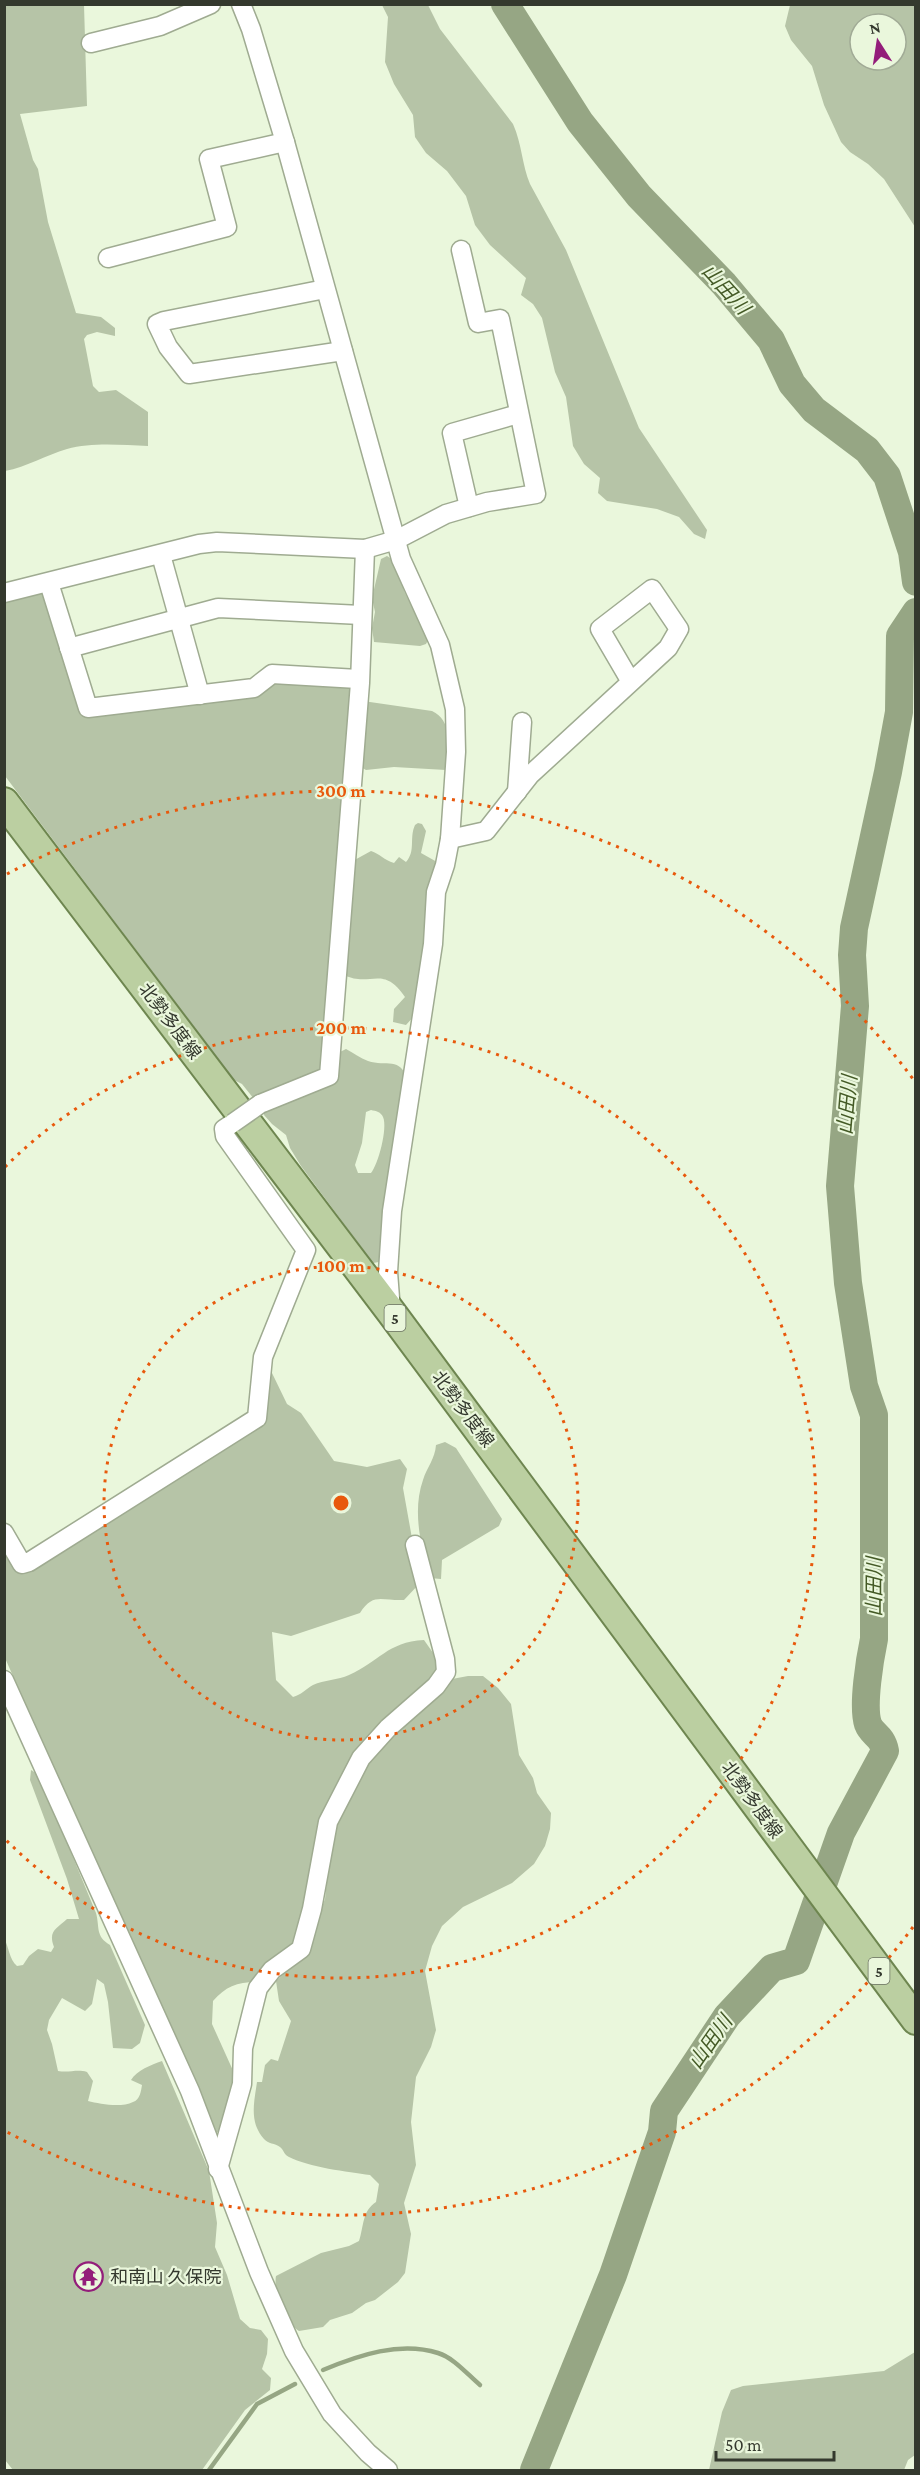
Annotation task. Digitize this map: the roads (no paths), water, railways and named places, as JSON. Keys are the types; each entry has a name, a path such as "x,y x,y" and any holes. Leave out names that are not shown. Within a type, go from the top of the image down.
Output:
{"main road":[{"name":"北勢多度線","path":"4,802 391,1312 915,2020"}],"street":[{"path":"92,43 160,26 211,4"},
{"path":"241,4 252,29 285,142 401,559 445,660 455,709 456,752 450,838 445,865 436,892 433,944 392,1211 388,1272 391,1312"},
{"path":"108,258 227,227 208,159 285,142"},
{"path":"4,593 199,544 216,542 365,549 396,540 431,520 469,507 536,494 500,319 478,323 461,250"},
{"path":"325,289 157,324 168,347 189,374 343,351"},
{"path":"469,507 453,433 518,414"},
{"path":"4,1533 22,1564 29,1562 257,1418 263,1357 306,1250 225,1136 224,1129 260,1104 329,1076 341,945 365,549"},
{"path":"161,555 200,695"},
{"path":"49,583 88,708 254,688 272,674 358,680"},
{"path":"450,838 486,831 530,775 668,648 679,629 652,589 600,629 631,682"},
{"path":"69,648 218,608 361,615"},
{"path":"517,792 522,722"},
{"path":"218,2169 242,2084 243,2048 258,1988 272,1970 301,1949 312,1909 328,1822 361,1758 388,1728 436,1686 446,1672 445,1659 415,1545"},
{"path":"4,1680 190,2091 259,2272 294,2351 332,2414 368,2453 388,2470"}],"waterway":[{"name":"山田川","path":"505,4 580,122 639,196 724,284 771,340 792,384 814,410 867,450 887,476 912,552 916,582"},
{"name":"山田川","path":"534,2470 613,2275 662,2132 664,2111 727,2016 772,1968 796,1961 841,1833 885,1751 882,1742 870,1728 866,1716 867,1682 874,1639 874,1415 864,1386 848,1283 840,1186 855,1006 852,955 854,928 899,712 900,636 916,612"},
{"path":"323,2370 380,2351 409,2348 438,2353 460,2367 480,2385"},
{"path":"209,2470 257,2404 295,2384"}],"place":[{"name":"和南山 久保院","path":"89,2277"}]}
